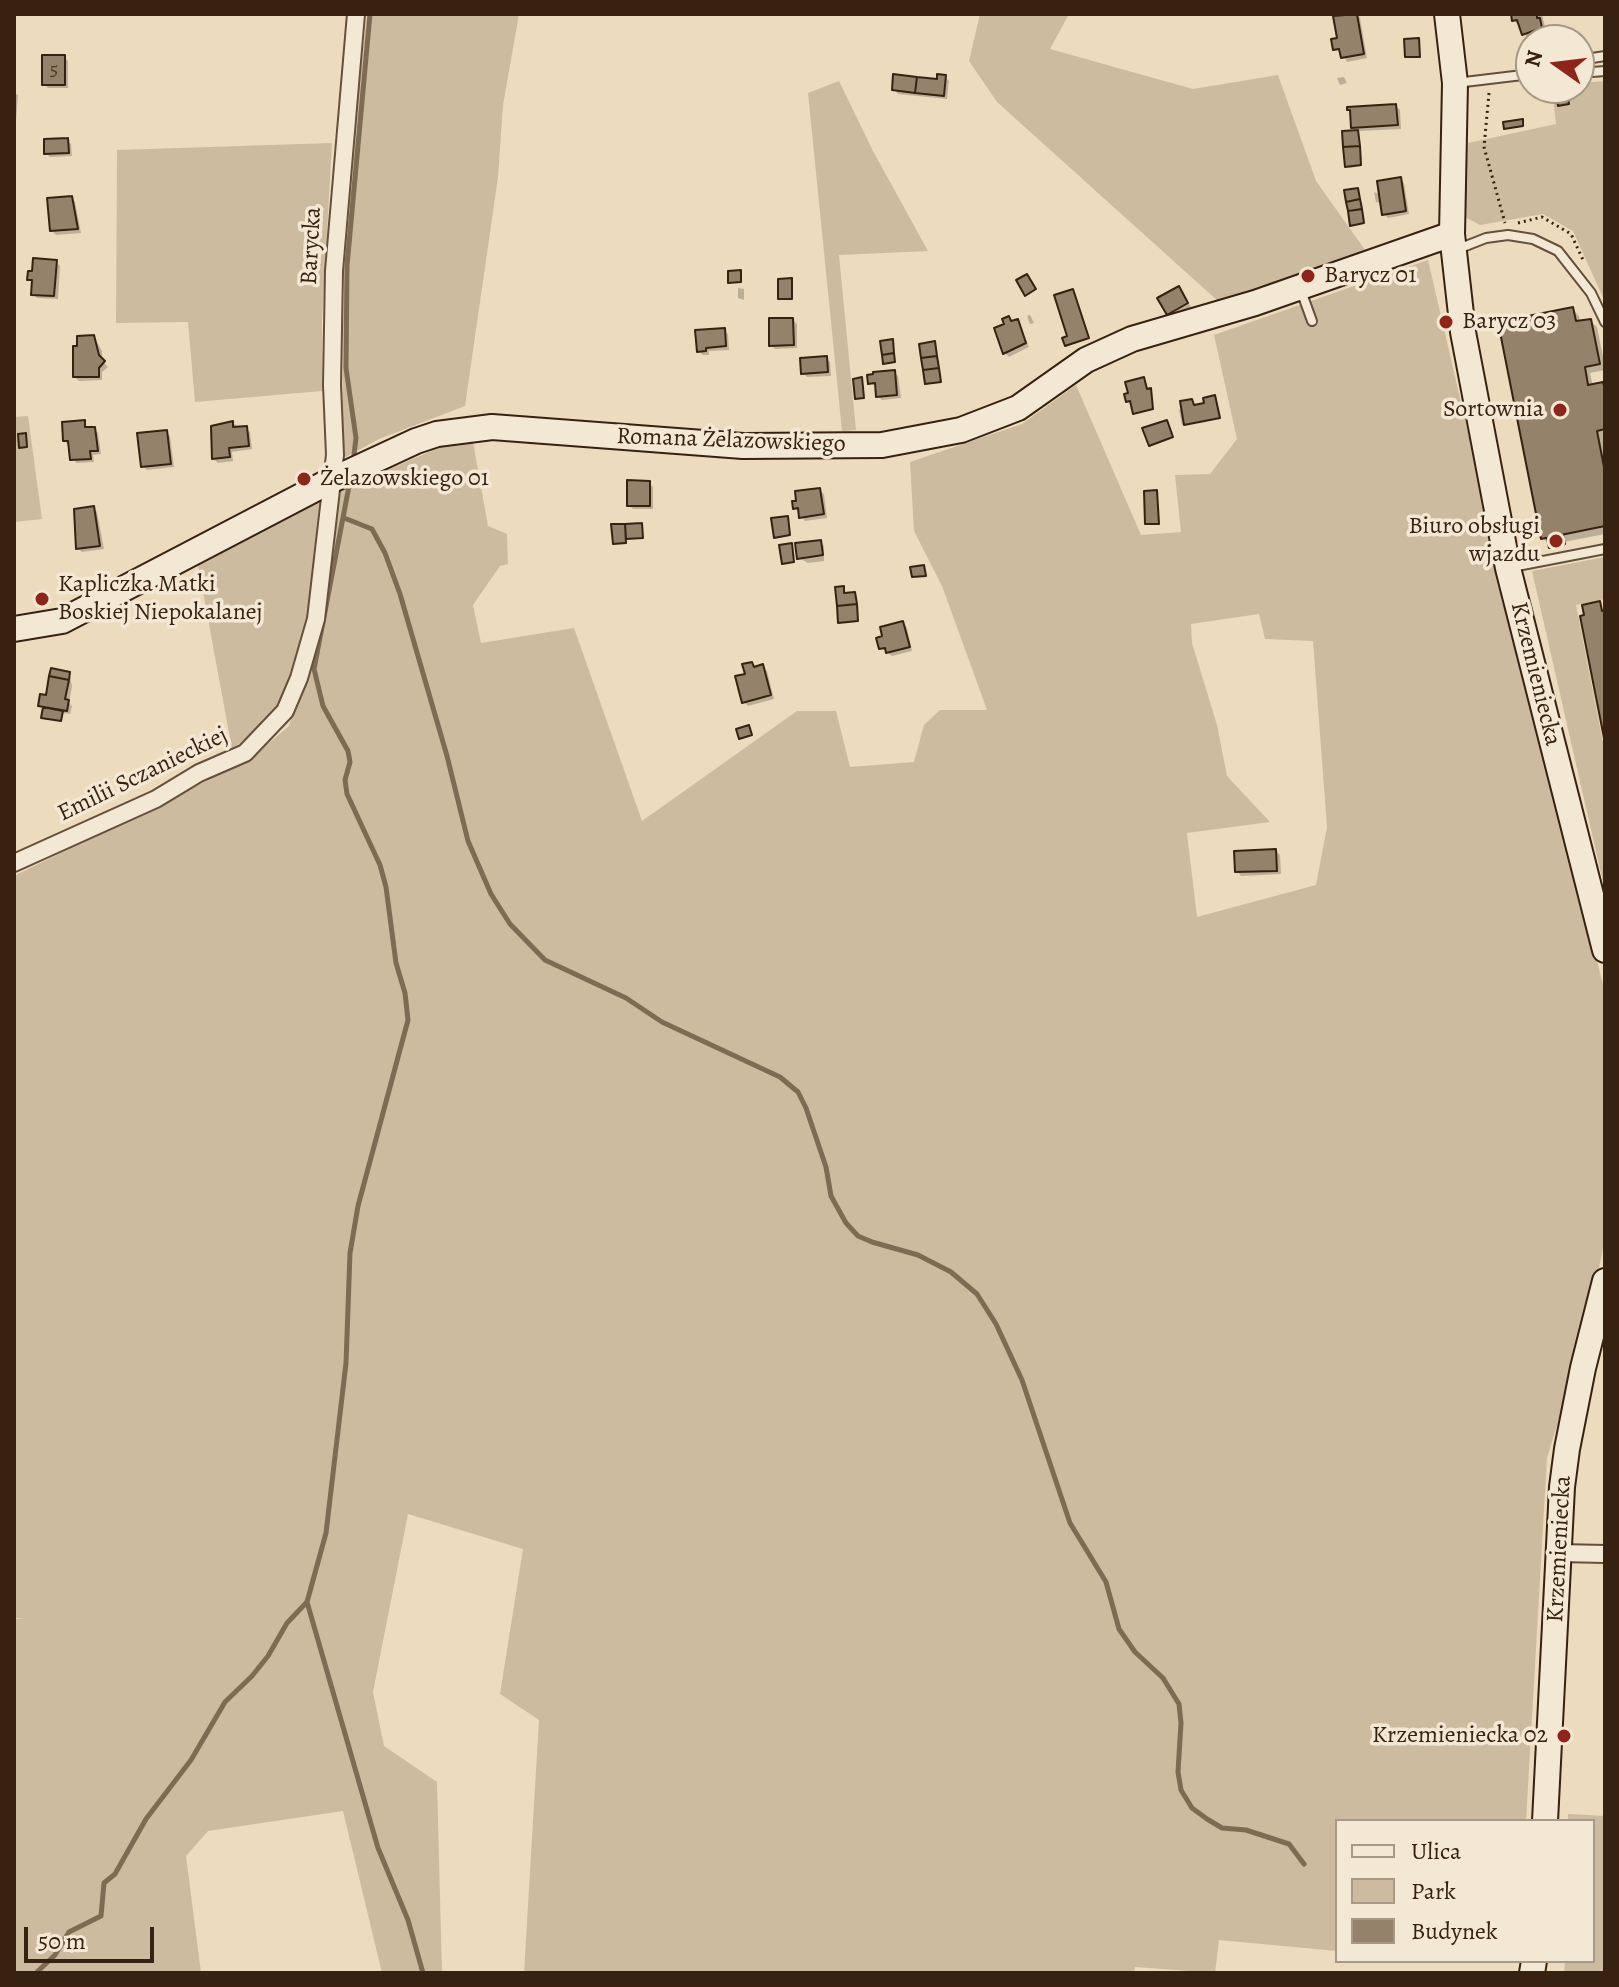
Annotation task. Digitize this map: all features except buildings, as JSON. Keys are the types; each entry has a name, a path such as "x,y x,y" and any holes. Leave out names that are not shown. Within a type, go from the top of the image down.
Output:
{"street":[{"name":"Barycka","path":"336,478 332,385 334,271 356,14"},
{"name":"Krzemieniecka","path":"1447,14 1455,83 1453,242 1463,332 1508,568 1605,950"},
{"name":"Romana Żelazowskiego","path":"14,629 62,621 336,478 437,434 492,427 743,446 882,445 900,442 961,430 1018,408 1086,360 1132,339 1453,242"},
{"name":"Emilii Sczanieckiej","path":"14,863 156,799 199,773 245,753 285,711 299,678 316,619 336,478"},
{"name":"Krzemieniecka","path":"1545,1819 1567,1449 1605,1281"},
{"path":"1559,1553 1605,1554"}],"lane":[{"path":"1455,83 1515,76"},
{"path":"1453,242 1508,235 1533,239 1558,251 1591,293 1605,322"},
{"path":"1300,288 1312,321"},
{"path":"1508,568 1605,549"}],"path":[{"path":"1489,93 1484,147 1506,225 1542,217 1571,234 1588,271"}],"green space":[{"path":"367,14 519,14 503,105 498,177 465,406 379,439 342,459 348,185"},
{"path":"980,14 1069,14 1050,49 1193,89 1278,75 1316,181 1365,250 1219,302 997,102 969,61"},
{"path":"839,81 928,251 839,255 856,430 842,431 808,93"},
{"path":"1605,81 1605,302 1573,231 1543,214 1480,225 1465,217 1465,157 1468,143 1556,124 1554,104 1595,104 1595,82"},
{"path":"332,143 322,320 322,391 195,402 188,322 116,323 117,150"},
{"path":"1428,260 1499,566 1605,993 1605,1239 1586,1330 1547,1458 1526,1819 1335,1819 1335,1951 1219,1940 1215,1973 1135,1967 1134,1973 524,1973 539,1720 500,1694 523,1549 408,1514 373,1692 384,1746 437,1782 442,1973 382,1973 343,1811 208,1831 186,1856 201,1973 14,1973 14,1619 26,1619 14,1618 14,876 249,760 289,726 308,669 330,568 340,490 455,441 473,442 488,526 507,534 508,564 500,566 473,605 481,643 574,628 642,821 797,711 836,711 850,767 914,762 924,725 940,710 987,710 942,586 914,531 910,462 1022,424 1076,385 1141,535 1181,532 1175,475 1210,474 1237,439 1214,335","holes":["1259,614 1265,639 1313,641 1327,827 1316,885 1197,917 1187,833 1270,822 1227,776 1217,725 1192,643 1191,624"]},
{"path":"28,416 42,519 14,522 14,417"},
{"path":"325,499 310,629 291,686 267,723 232,749 198,565"},
{"path":"1605,557 1605,599 1576,605 1605,753 1605,891 1532,571"},
{"path":"1568,1814 1605,1816 1605,1973 1564,1973 1565,1963 1595,1963 1595,1819 1568,1819"}],"waterway":[{"path":"353,463 356,438 346,368 347,266 370,14"},
{"path":"36,1973 55,1955 69,1932 101,1916 104,1883 115,1874 146,1819 191,1760 225,1702 252,1676 287,1623 307,1602 326,1533 346,1363 350,1253 358,1206 408,1020 405,993 396,963 386,887 380,865 347,794 348,751 323,706 314,669 350,481"},
{"path":"344,518 372,529 385,553 447,756 468,841 491,894 510,924 545,960 626,998 662,1022 780,1077 798,1092 806,1108 826,1167 831,1196 846,1223 858,1236 918,1255 951,1272 977,1294 996,1324 1022,1380 1070,1523 1106,1582 1119,1629 1135,1652 1163,1678 1179,1704 1178,1772 1181,1790 1192,1808 1207,1819 1222,1828 1246,1830 1289,1844 1304,1864"},
{"path":"307,1602 378,1848 408,1920 423,1973"}],"place":[{"name":"Barycz 01","path":"1308,276"},
{"name":"Barycz 03","path":"1446,322"},
{"name":"Sortownia","path":"1560,410"},
{"name":"Żelazowskiego 01","path":"304,479"},
{"name":"Biuro obsługi wjazdu","path":"1556,541"},
{"name":"Kapliczka Matki Boskiej Niepokalanej","path":"42,599"},
{"name":"Krzemieniecka 02","path":"1564,1736"}]}
